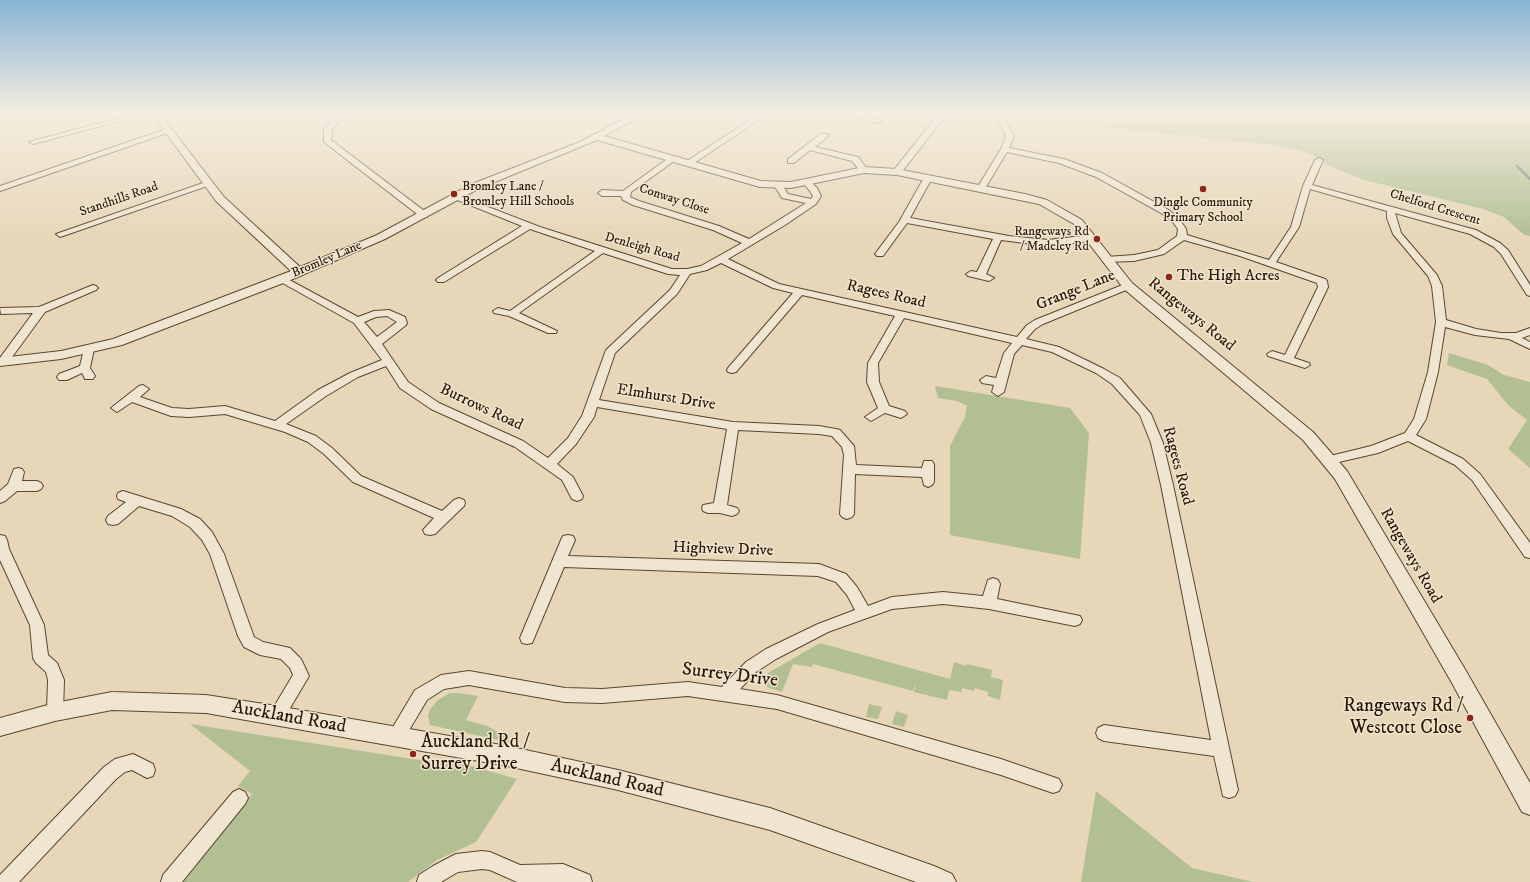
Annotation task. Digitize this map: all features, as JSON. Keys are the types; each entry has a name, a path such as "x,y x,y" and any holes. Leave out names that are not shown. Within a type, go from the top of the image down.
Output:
{"street":[{"path":"0,189 99,155"},
{"path":"187,155 220,199 299,272"},
{"path":"345,155 424,215"},
{"name":"Bromley Lane","path":"2,362 89,349 124,339 299,272 381,237 476,186 556,155"},
{"name":"Rangeways Road","path":"660,155 760,184 778,185 808,183 864,170 897,172 981,188 1043,202 1078,222 1106,260 1128,286 1308,436 1330,460 1341,475 1459,677 1530,804"},
{"path":"688,163 700,155"},
{"path":"792,158 797,155"},
{"path":"840,155 855,159 864,170"},
{"path":"897,172 910,155"},
{"path":"981,188 1001,155"},
{"path":"1034,155 1061,161 1099,175 1164,211 1179,224 1183,233 1182,237 1161,252 1134,258 1106,260"},
{"name":"Conway Close","path":"673,159 625,194 626,198 636,203 701,223 749,242"},
{"path":"1271,263 1295,227 1307,186 1319,160"},
{"path":"880,254 905,220 928,178"},
{"path":"778,185 784,196 813,202 817,196 808,183"},
{"name":"Standhills Road","path":"59,235 209,184"},
{"name":"Chelford Crescent","path":"1307,186 1465,229 1484,237 1497,245 1508,255 1530,293"},
{"path":"602,194 625,194"},
{"name":"Denleigh Road","path":"454,197 529,226 671,272 687,272 704,268 721,260 813,202"},
{"path":"1330,460 1374,450 1409,436 1420,418 1438,352 1441,322 1437,286 1432,275 1398,234 1391,218 1391,208"},
{"path":"905,220 1048,243 1090,238"},
{"path":"441,280 452,269 529,226"},
{"path":"980,276 998,236"},
{"path":"1182,237 1271,263 1326,277 1323,287 1288,359"},
{"path":"512,314 602,250"},
{"name":"Ragees Road","path":"721,260 776,286 1055,349 1100,371 1116,381 1126,391 1145,414 1157,443 1167,485 1229,790"},
{"path":"550,464 572,442 588,417 610,352 674,292 687,272"},
{"name":"Burrows Road","path":"282,279 358,321 376,343 404,385 434,406 519,444 567,477 577,496"},
{"name":"Grange Lane","path":"986,380 999,387 1009,353 1031,327 1039,322 1128,286"},
{"path":"1,311 41,310 93,288"},
{"path":"732,370 800,291"},
{"path":"2,362 41,310"},
{"path":"498,311 512,314 552,331"},
{"path":"358,321 374,314 388,313 401,319 402,323 376,343"},
{"path":"884,409 873,382 873,363 901,315"},
{"path":"1441,322 1475,332 1513,337 1530,346"},
{"path":"1513,337 1530,331"},
{"path":"63,377 87,372 89,349"},
{"path":"1272,354 1305,365"},
{"path":"277,425 322,392 354,375 388,361"},
{"path":"117,408 143,389"},
{"path":"131,398 171,412 189,413 225,410 277,425 312,439 328,451 357,479 444,517"},
{"name":"Elmhurst Drive","path":"593,403 733,426 819,430 836,433 848,446 849,469 847,514"},
{"path":"870,417 884,409 901,414"},
{"name":"Elmhurst Drive","path":"720,509 733,426"},
{"path":"1409,436 1459,462 1476,477 1530,553"},
{"path":"849,469 928,473"},
{"path":"0,498 14,486 18,472"},
{"path":"14,486 37,486"},
{"path":"113,520 129,499 176,512 195,523 207,536 217,554 249,642 260,648 285,653 296,664 301,676 278,715"},
{"path":"430,530 459,503"},
{"path":"0,540 2,549 37,625 41,658 52,668 56,680 55,712"},
{"path":"527,638 568,540"},
{"name":"Highview Drive","path":"560,561 820,570 841,578 852,591 864,612"},
{"path":"989,603 993,584"},
{"path":"725,694 751,667 771,654 823,628 892,603 918,599 943,598 989,603 1075,620"},
{"name":"Surrey Drive","path":"396,738 421,695 441,682 469,678 565,695 602,696 688,689 777,702 844,720 1001,767 1053,785"},
{"name":"Auckland Road","path":"0,727 55,712 112,701 206,704 278,715 396,738 507,756 618,780 770,819 934,877 944,882"},
{"path":"1104,733 1220,748"},
{"path":"6,882 110,773 121,765 133,762 147,770"},
{"path":"170,882 239,798"},
{"path":"426,882 439,872 456,863 482,860 490,861 520,874 563,874 583,882"}],"green space":[{"path":"1313,155 1530,155 1530,236 1523,234 1504,217 1483,209 1364,180 1334,168 1319,160"},
{"path":"1449,353 1488,365 1504,375 1530,382 1530,468 1508,449 1527,420 1508,405 1487,379 1447,365"},
{"path":"935,386 1070,408 1089,433 1080,559 950,535 950,446 965,417 967,406 957,401 938,398"},
{"path":"820,643 950,679 954,662 966,666 967,664 992,670 991,677 1003,680 1000,700 988,696 988,692 975,688 974,691 962,688 962,692 949,690 947,700 914,692 916,682 913,691 813,664 812,667 793,664 782,692 767,687 764,680 768,673"},
{"path":"450,693 478,696 466,720 487,726 505,736 512,743 430,725 428,715 431,708 438,700"},
{"path":"869,704 882,707 878,719 866,717"},
{"path":"896,711 908,715 904,727 892,724"},
{"path":"190,724 432,762 461,763 517,779 476,842 437,860 408,882 181,882 252,794 238,786 250,771"},
{"path":"1096,791 1192,868 1253,882 1081,882"}],"waterway":[{"path":"1517,166 1530,179"}],"place":[{"name":"Dingle Community Primary School","path":"1203,189"},
{"name":"Bromley Lane / Bromley Hill Schools","path":"454,194"},
{"name":"Rangeways Rd / Madeley Rd","path":"1097,239"},
{"name":"The High Acres","path":"1169,277"},
{"name":"Rangeways Rd / Westcott Close","path":"1470,718"},
{"name":"Auckland Rd / Surrey Drive","path":"413,754"}]}
